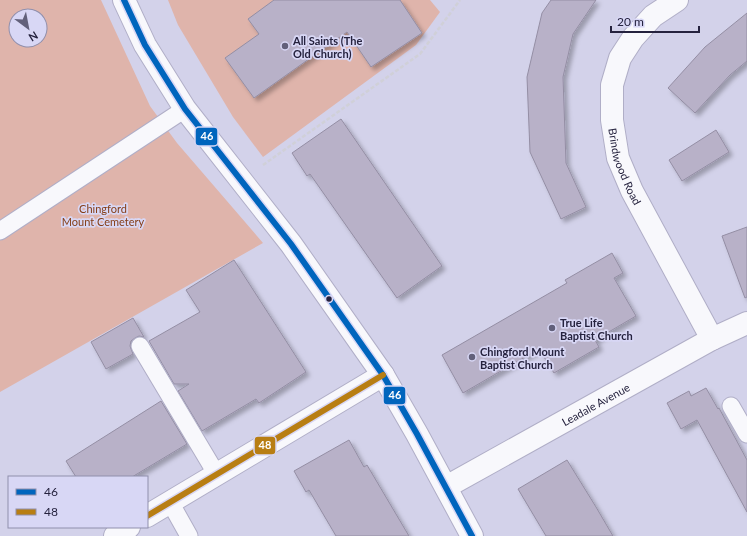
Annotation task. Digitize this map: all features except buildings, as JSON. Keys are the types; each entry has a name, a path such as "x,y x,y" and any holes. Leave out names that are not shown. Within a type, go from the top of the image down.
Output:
{"street":[{"path":"124,0 145,45 185,109 291,244 383,375 472,536"},
{"name":"Brindwood Road","path":"677,0 653,16 633,38 620,58 612,85 612,120 618,158 632,191 712,339"},
{"name":"Leadale Avenue","path":"446,487 712,339 747,324"},
{"path":"148,515 383,375"},
{"path":"115,536 127,528"}],"lane":[{"path":"0,231 185,109"},
{"path":"140,346 217,475"},
{"path":"731,406 747,434"},
{"path":"170,502 189,536"}],"path":[{"path":"241,181 420,54 460,0"}],"green space":[{"name":"Chingford Mount Cemetery","path":"0,0 101,0 150,106 177,143 263,243 0,392"},
{"path":"168,0 430,0 440,12 416,45 263,157 233,117 178,25"}],"transit line":[{"name":"46","path":"124,0 145,45 185,109 291,244 383,375 417,434 472,536"},
{"name":"48","path":"148,515 383,375"}],"place":[{"name":"All Saints (The Old Church)","path":"285,46"},
{"name":"True Life Baptist Church","path":"552,328"},
{"name":"Chingford Mount Baptist Church","path":"472,357"}]}
